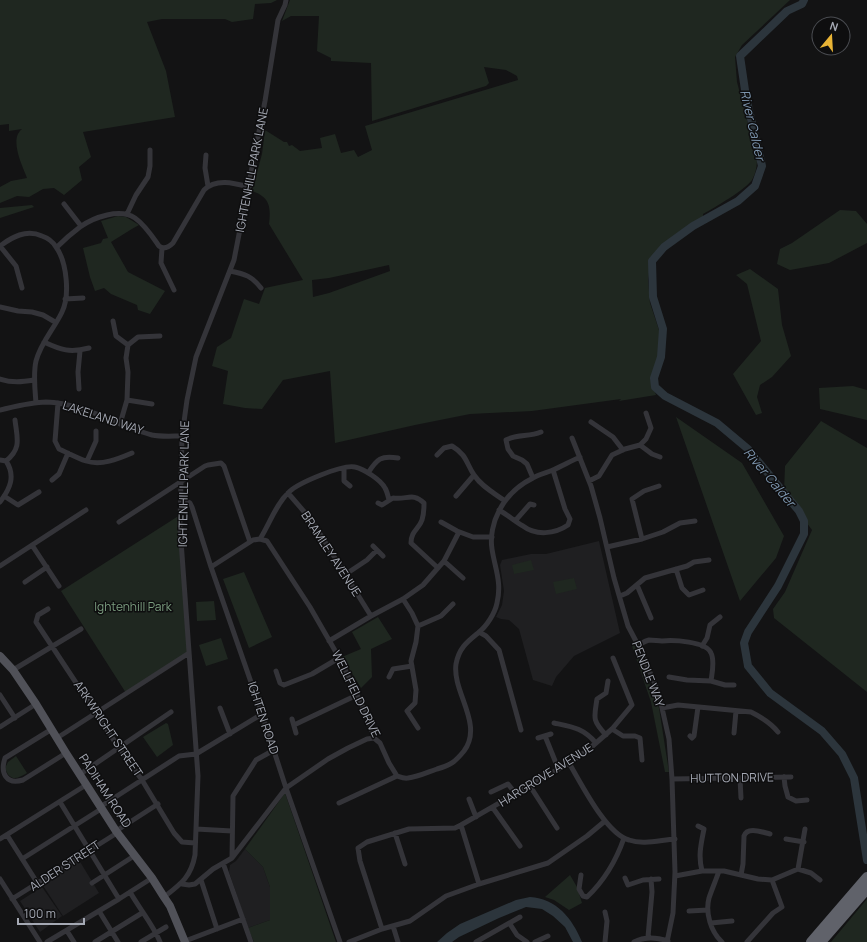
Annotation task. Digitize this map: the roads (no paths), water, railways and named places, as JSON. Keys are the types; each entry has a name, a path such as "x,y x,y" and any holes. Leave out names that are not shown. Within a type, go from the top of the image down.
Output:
{"highway":[{"path":"821,942 857,895 867,877"},
{"path":"811,942 857,895 867,889"}],"main road":[{"name":"PADIHAM ROAD","path":"0,656 13,670 36,704 116,832 152,878 170,906 185,942"}],"street":[{"name":"IGHTENHILL PARK LANE","path":"164,897 182,884 193,866 195,855 198,776 180,527 182,498 182,436 187,400 196,357 205,330 234,260 274,51 278,20 286,0"},
{"path":"127,214 136,195 148,177 151,160 150,150"},
{"path":"206,156 205,168 208,186"},
{"path":"143,160 151,160"},
{"path":"162,248 166,248 173,244 204,190 208,186 218,182 231,182 249,186"},
{"path":"64,206 81,226"},
{"path":"56,247 81,226 93,220 111,214 127,214 140,222 162,248 161,263 174,290"},
{"path":"23,284 16,266 0,246 16,236 33,233 47,238 56,247 64,263 67,292 62,311 44,342 36,362 34,380 36,403"},
{"path":"230,271 254,278 262,288"},
{"path":"65,299 83,298"},
{"path":"0,307 44,315 55,322"},
{"path":"113,321 116,336 128,345"},
{"path":"120,424 127,400 128,372 126,358 128,345 138,338 160,336"},
{"path":"44,342 68,351 80,351 89,348"},
{"path":"79,390 78,372 80,351"},
{"path":"0,379 8,382 34,380"},
{"path":"127,400 152,404"},
{"name":"LAKELAND WAY","path":"0,410 44,402 58,403 76,406 120,424 154,435 182,436"},
{"path":"58,403 55,441 59,449 87,461 99,462 118,460 132,453"},
{"path":"589,481 599,476 612,455 640,445 646,439 651,428 646,413"},
{"path":"0,502 8,491 11,474 3,460 12,456 17,447 15,420"},
{"path":"591,422 613,437 623,450"},
{"path":"87,461 96,441 96,431"},
{"path":"533,478 527,464 513,456 508,449 506,440 512,436 533,435 541,432"},
{"name":"PENDLE WAY","path":"572,438 589,481 628,626 655,684 669,739 675,839 675,876 673,913 667,941"},
{"path":"640,445 652,454 660,457"},
{"path":"436,455 444,448 452,446 461,451 474,475 484,486 505,501"},
{"path":"52,480 59,474 68,453"},
{"path":"368,474 379,460 387,456 398,458"},
{"path":"339,803 396,776 407,778 444,767 456,761 466,748 470,739 471,724 459,686 456,664 462,647 479,632 493,614 497,605 500,589 492,549 495,519 499,510 512,493 533,478 580,457"},
{"path":"119,522 182,480 208,465 220,463 224,466 250,542"},
{"path":"211,566 250,542 260,539 282,500 288,493 295,486 318,476 344,468 355,467 376,478 385,487 389,500"},
{"path":"344,468 344,481 350,486"},
{"path":"499,510 524,528 539,533 559,531 568,526 570,519 565,509 553,470"},
{"path":"456,496 474,475"},
{"path":"641,539 632,499 644,491 659,486"},
{"path":"4,496 18,505 39,492"},
{"name":"BRAMLEY AVENUE","path":"288,493 317,529 371,616"},
{"path":"378,503 382,505 393,498 404,499 412,496 419,498 424,503 422,521 412,535 412,543 438,568"},
{"name":"IGHTEN ROAD","path":"182,498 190,503 192,507 286,788 340,942"},
{"path":"515,521 530,504 534,505"},
{"path":"1,563 86,510"},
{"path":"606,547 663,532 680,523 695,521"},
{"path":"441,522 459,532 473,537 492,537"},
{"path":"330,641 371,616 403,599 423,584 444,561 459,532"},
{"name":"WELLFIELD DRIVE","path":"260,539 267,541 274,551 330,641 367,716 374,738 380,743 396,776"},
{"path":"32,545 59,586"},
{"path":"373,546 383,556"},
{"path":"346,574 367,560 377,550"},
{"path":"620,596 627,593 645,578 694,562 708,560"},
{"path":"444,561 463,578"},
{"path":"25,582 47,567"},
{"path":"676,569 682,588 689,595 703,590"},
{"path":"637,585 651,618"},
{"path":"403,599 412,612 418,626 411,661 416,690 415,703 407,711 418,728"},
{"path":"418,626 441,616 453,604"},
{"name":"ARKWRIGHT STREET","path":"48,609 38,614 36,622 97,712 119,748 158,804 174,833 182,842 195,843"},
{"path":"702,646 707,638 710,625 720,617"},
{"path":"13,670 81,629"},
{"path":"479,632 486,636 499,650 521,730"},
{"path":"638,645 651,640 669,640 702,646 708,649 712,654 713,663 711,681"},
{"path":"57,738 189,653"},
{"path":"276,671 280,683 284,685 312,674 339,658"},
{"name":"HARGROVE AVENUE","path":"382,929 360,861 358,848 367,842 409,829 455,828 493,808 558,768 569,763 596,744 612,729 632,705 613,658"},
{"path":"389,677 393,669 412,666"},
{"path":"669,677 734,685"},
{"path":"606,735 596,724 595,715 597,699 606,693 608,681"},
{"path":"0,695 15,718"},
{"path":"294,725 357,695"},
{"path":"0,727 36,704"},
{"path":"662,708 678,705 751,712 760,716 774,726 778,732"},
{"path":"690,736 692,738 694,736 698,707"},
{"path":"220,708 230,734"},
{"path":"734,733 736,711"},
{"path":"79,775 171,712"},
{"path":"22,859 75,826 179,756 196,754 262,714"},
{"path":"292,719 296,733"},
{"path":"554,723 581,729 589,734 596,744"},
{"path":"52,729 5,758 2,764 2,777 16,782 23,780 66,753"},
{"path":"612,729 623,736 635,736 640,738 642,760"},
{"path":"538,738 551,734"},
{"path":"545,736 558,768"},
{"path":"182,884 195,884 213,869 232,858 286,788 328,759 367,739 374,738"},
{"path":"232,858 234,796 256,760 274,750"},
{"path":"569,763 605,822 618,834 628,840 640,842 675,839"},
{"path":"784,777 788,797 796,801 807,800"},
{"name":"HUTTON DRIVE","path":"672,779 791,777"},
{"path":"740,778 741,798"},
{"path":"491,792 508,784 516,794"},
{"path":"0,839 86,785"},
{"path":"530,786 557,828"},
{"path":"469,799 476,817"},
{"path":"60,802 120,899"},
{"name":"ALDER STREET","path":"12,899 38,884 158,804"},
{"path":"493,808 520,846"},
{"path":"349,942 382,929 410,921 446,896 479,884 548,863 605,822"},
{"path":"461,825 479,884"},
{"path":"698,826 704,829 699,861 702,871"},
{"path":"196,829 232,831"},
{"path":"798,869 804,842 805,829"},
{"path":"741,875 745,832 748,830 770,834"},
{"path":"395,833 405,864"},
{"path":"7,835 38,884"},
{"path":"581,875 579,889 583,896 587,897 597,888 612,868 619,854 624,838"},
{"path":"786,839 804,842"},
{"path":"92,883 134,856"},
{"path":"223,863 251,942"},
{"path":"675,876 702,871 724,871 758,879 772,880 798,869 811,873 820,880"},
{"path":"719,871 716,883 709,896 708,910 712,931 722,942"},
{"path":"47,942 120,899 152,878"},
{"path":"625,878 626,886 651,879 659,879"},
{"path":"0,879 40,942"},
{"path":"648,937 652,892 651,879"},
{"path":"201,880 217,929"},
{"path":"747,942 773,913 782,906 772,880"},
{"path":"130,892 142,913 157,933 160,942"},
{"path":"689,911 708,910"},
{"path":"99,911 118,942"},
{"path":"605,912 607,921 605,942"},
{"path":"95,942 142,913"},
{"path":"476,942 520,917"},
{"path":"185,942 244,920"},
{"path":"710,923 732,921"},
{"path":"510,924 517,935 527,942"},
{"path":"393,926 398,942"},
{"path":"141,942 166,927"},
{"path":"67,931 74,942"},
{"path":"535,942 548,936"},
{"path":"634,942 648,937 659,938 667,941"}],"waterway":[{"name":"River Calder","path":"804,0 802,4 787,11 740,56 746,97 762,166 755,186 738,201 693,226 664,247 652,261 653,297 663,329 661,357 654,378 655,387 665,396 717,423 748,449 799,511 804,521 804,534 778,586 748,632 744,643 748,666 770,693 822,731 842,754 854,778 867,860"}],"park label":[{"name":"Ightenhill Park","path":"133,607"}]}
